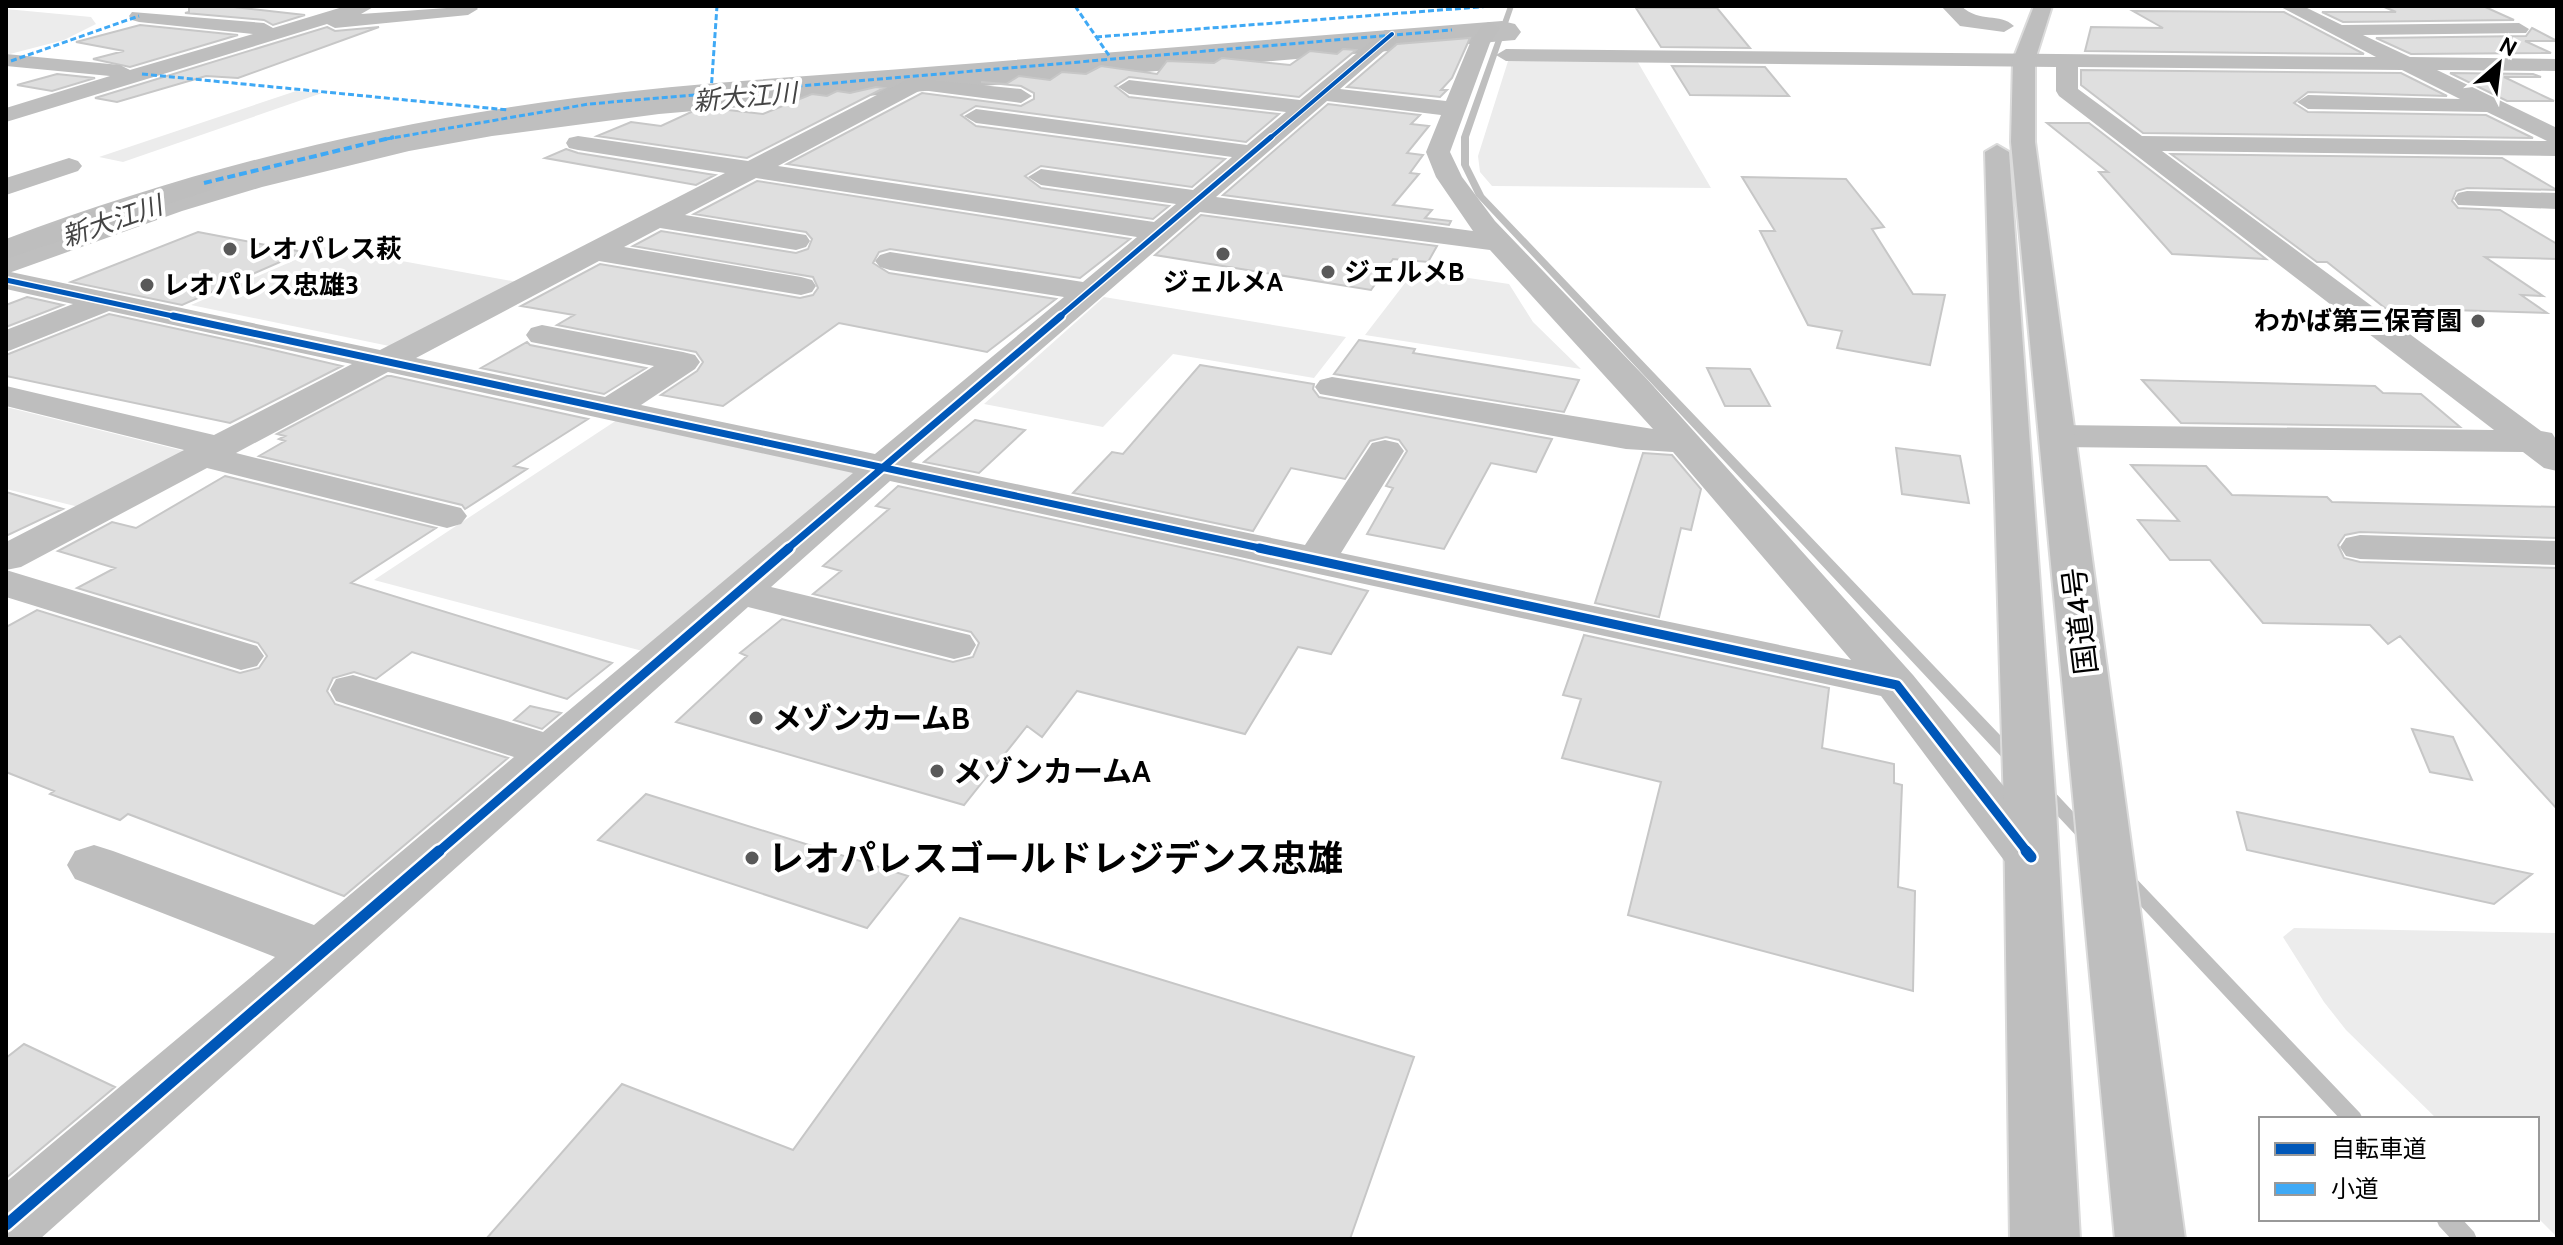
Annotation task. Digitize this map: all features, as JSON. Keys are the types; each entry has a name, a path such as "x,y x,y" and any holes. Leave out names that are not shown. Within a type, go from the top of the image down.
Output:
{"main road":[{"path":"173,6 139,16 282,31"},
{"path":"6,115 366,6"},
{"path":"1950,6 1967,22 2067,62 2557,65"},
{"name":"国道4号","path":"2043,6 2010,38 2027,744 2045,1239"},
{"path":"2288,6 2557,137"},
{"path":"303,25 468,9"},
{"path":"2334,29 2519,29"},
{"path":"6,1225 883,467 1254,153 1314,93 1389,37"},
{"path":"2010,38 1480,37 1438,152 1447,176 1501,243 2030,833"},
{"name":"国道4号","path":"2010,38 2105,832 2111,909 2150,1239"},
{"path":"2202,43 2368,44"},
{"path":"6,60 142,74"},
{"path":"2067,62 2067,91 2549,447"},
{"path":"1203,74 1266,81"},
{"path":"6,558 918,83 1021,96"},
{"path":"1129,87 1314,93 1453,109"},
{"path":"2308,102 2495,106"},
{"path":"879,103 926,109"},
{"path":"957,113 1254,153"},
{"path":"578,143 1161,232"},
{"path":"2137,143 2557,149"},
{"path":"6,187 69,166"},
{"path":"1041,177 1501,243"},
{"path":"6,250 204,183"},
{"path":"2467,199 2557,201"},
{"path":"654,219 796,241"},
{"path":"593,251 801,286"},
{"path":"890,261 1090,292"},
{"path":"6,280 1897,685"},
{"path":"6,342 105,302"},
{"path":"542,335 683,362 610,410"},
{"path":"1332,387 1626,438 1682,442"},
{"path":"6,396 447,516"},
{"path":"2058,436 2549,447"},
{"path":"1316,560 1385,451"},
{"path":"2360,547 2557,553"},
{"path":"6,583 241,656"},
{"path":"740,592 954,645"},
{"path":"353,690 553,752"},
{"path":"94,865 322,951"}],"shaded area":[{"path":"6,9 91,17 96,24 64,40 6,55"},
{"path":"1509,58 1636,59 1711,188 1492,186 1480,172 1478,156"},
{"path":"296,91 322,93 123,162 99,157"},
{"path":"325,247 517,282 394,347 191,305"},
{"path":"1415,270 1509,284 1533,322 1581,369 1365,335"},
{"path":"1104,297 1346,337 1314,378 1173,354 1103,427 984,404"},
{"path":"6,407 188,452 79,507 6,489"},
{"path":"617,420 862,471 650,653 374,580"},
{"path":"2294,928 2557,933 2557,1237 2539,1219 2539,1117 2435,1117 2346,1030 2324,1002 2283,937"}],"building":[{"path":"189,6 234,7 305,15 273,25 264,20 185,13 189,12"},
{"path":"2382,6 2483,6 2514,20 2343,22 2322,12 2396,12"},
{"path":"1636,8 1717,8 1750,48 1661,47"},
{"path":"2133,11 2284,12 2364,54 2085,51 2091,27 2163,28"},
{"path":"140,25 238,35 130,67 93,59 124,51 76,42"},
{"path":"327,27 335,31 379,27 238,78 206,76 117,102 95,98"},
{"path":"2532,28 2557,41 2525,41 2551,53 2411,54 2376,38 2526,36"},
{"path":"1470,38 1452,78 1441,90 1447,90 1440,97 1347,87 1397,44"},
{"path":"1343,49 1356,50 1299,97 1129,77 1115,86 1129,97 1279,114 1246,142 976,106 961,115 976,126 1225,159 1192,187 1041,166 1025,176 1041,188 1169,206 1153,219 787,164 922,93 1021,106 1034,99 1034,93 1021,86 981,82 1006,84 1019,76 1050,80 1062,72 1086,74 1101,66 1157,74 1167,61 1214,63 1222,58 1290,65 1310,51 1337,54"},
{"path":"1672,66 1765,67 1789,96 1690,95"},
{"path":"2081,70 2401,73 2447,96 2308,92 2294,103 2308,112 2486,115 2533,138 2143,133 2081,85"},
{"path":"2450,73 2533,74 2541,77 2504,77 2554,101 2507,101"},
{"path":"57,74 95,78 52,91 17,85"},
{"path":"884,88 747,158 597,136 631,122 661,126 702,107 763,114 812,94 827,96 837,91 850,93"},
{"path":"1328,104 1420,115 1411,124 1429,126 1407,153 1423,155 1410,173 1419,174 1393,205 1432,210 1425,218 1451,221 1449,225 1223,195"},
{"path":"2047,123 2089,123 2266,259 2172,254 2099,172 2108,172"},
{"path":"566,149 715,175 696,185 545,158"},
{"path":"2171,154 2502,158 2557,190 2467,188 2456,191 2452,201 2458,208 2500,210 2557,244 2557,259 2485,257 2543,296 2521,295 2547,313 2385,308 2327,262 2317,262"},
{"path":"1742,177 1846,179 1884,227 1872,229 1913,294 1945,295 1930,365 1837,348 1842,331 1808,325 1760,231 1775,231"},
{"path":"757,181 1130,239 1080,278 890,249 879,252 873,263 889,273 1056,299 987,352 839,323 723,406 661,395 697,371 703,362 696,352 557,325 574,315 521,306 600,264 800,298 813,295 818,288 813,277 633,246 661,231 796,253 808,249 812,239 806,232 694,214"},
{"path":"1201,215 1437,246 1428,262 1393,259 1371,290 1155,255"},
{"path":"198,232 303,252 182,305 71,282"},
{"path":"27,297 63,305 6,327 6,305"},
{"path":"109,314 342,366 230,423 6,376 6,355"},
{"path":"1359,340 1415,349 1413,353 1579,380 1564,412 1334,374"},
{"path":"527,342 646,368 604,394 481,368"},
{"path":"1200,365 1314,384 1313,389 1319,397 1552,439 1536,472 1491,463 1444,549 1367,534 1393,488 1386,486 1407,451 1399,440 1386,437 1370,441 1345,479 1291,468 1253,531 1073,493 1112,452 1123,454"},
{"path":"1707,368 1750,369 1770,406 1725,406"},
{"path":"387,376 588,419 514,466 527,469 465,509 462,505 259,456 285,441 279,439 285,436 277,434"},
{"path":"2142,380 2375,386 2383,393 2421,394 2460,427 2181,423"},
{"path":"975,420 1025,430 979,473 924,462"},
{"path":"1896,448 1960,456 1969,503 1902,494"},
{"path":"1643,453 1672,455 1701,489 1691,530 1681,528 1659,617 1595,603"},
{"path":"2131,465 2206,466 2232,495 2327,497 2332,502 2557,507 2557,538 2360,532 2345,535 2338,545 2344,558 2360,562 2557,568 2557,809 2400,636 2388,644 2370,625 2263,623 2210,560 2170,560 2138,520 2179,521"},
{"path":"225,476 436,528 351,583 612,663 567,699 412,652 376,679 354,672 333,678 327,691 335,704 508,758 344,896 128,814 120,820 50,794 54,791 6,772 6,627 37,610 240,673 259,668 267,656 258,643 77,588 115,568 58,551 112,522 136,528"},
{"path":"898,486 1236,559 1368,591 1331,654 1298,647 1245,734 1077,691 1042,737 1027,726 964,805 676,722 747,656 740,653 782,619 953,662 973,657 979,643 971,632 813,594 841,571 823,566 889,509 876,506"},
{"path":"6,492 63,509 6,536"},
{"path":"1584,635 1829,688 1822,748 1894,764 1894,783 1902,785 1898,887 1915,891 1913,991 1628,915 1661,782 1562,758 1581,699 1563,695"},
{"path":"530,706 561,713 542,729 514,720"},
{"path":"2412,729 2453,737 2472,780 2430,772"},
{"name":"レオパレスゴールドレジデンス忠雄","path":"646,794 908,876 867,928 598,840"},
{"path":"2237,812 2532,874 2494,904 2247,850"},
{"path":"960,918 1414,1057 1350,1239 486,1239 622,1084 793,1150"},
{"path":"24,1044 115,1087 6,1178 6,1058"}],"waterway":[{"path":"1511,6 1465,137 1465,165 1480,196 2015,761"},
{"name":"新大江川","path":"6,258 84,227 245,176 409,138 492,123 659,101 1502,32"},
{"path":"2043,790 2089,839"},
{"path":"2125,878 2351,1117"},
{"path":"2449,1221 2466,1239"}],"marked path":[{"path":"711,92 717,6"},
{"path":"1075,6 1110,57"},
{"path":"1096,37 1492,6"},
{"path":"11,61 139,16"},
{"path":"204,183 418,131 589,104 1452,30"},
{"path":"142,74 508,110"}],"cycle path":[{"path":"6,1225 883,467 1392,34"},
{"path":"6,280 1897,685 2031,857"}],"place":[{"name":"レオパレス萩","path":"230,249"},
{"name":"ジェルメA","path":"1223,254"},
{"name":"ジェルメB","path":"1328,272"},
{"name":"レオパレス忠雄3","path":"147,285"},
{"name":"わかば第三保育園","path":"2478,321"},
{"name":"メゾンカームB","path":"756,718"},
{"name":"メゾンカームA","path":"937,771"},
{"name":"レオパレスゴールドレジデンス忠雄","path":"752,858"}]}
